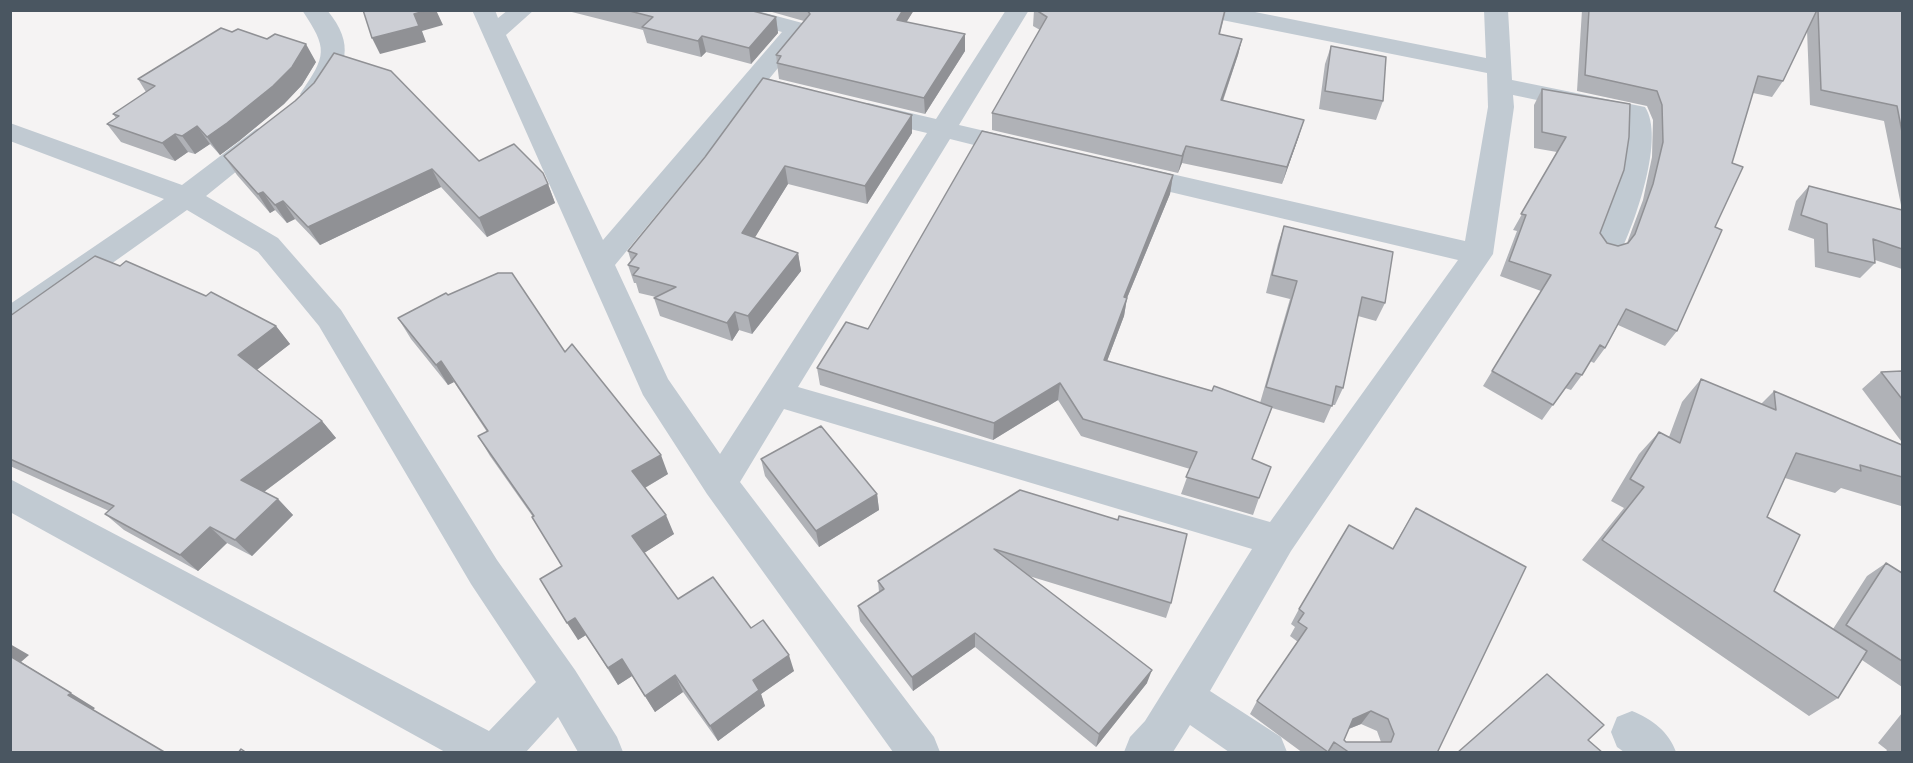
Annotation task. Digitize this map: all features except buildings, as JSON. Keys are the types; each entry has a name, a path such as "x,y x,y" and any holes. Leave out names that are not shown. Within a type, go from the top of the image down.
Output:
{"street":[{"path":"10,320 186,197 310,99 329,73 335,47 322,16 313,10"},
{"path":"523,10 487,22 655,386 720,483 919,753"},
{"path":"599,264 798,29 725,10"},
{"path":"720,483 945,130 1018,10"},
{"path":"1207,10 1500,77 1636,112 1638,148 1632,188 1621,221 1607,249"},
{"path":"1145,753 1160,736 1278,540 1478,254 1501,107 1496,10"},
{"path":"753,82 1049,154"},
{"path":"10,131 186,197 268,245 330,318 484,572 561,684 602,753"},
{"path":"1107,168 1478,254"},
{"path":"777,394 1278,540"},
{"path":"10,494 486,753"},
{"path":"498,753 561,684"},
{"path":"1183,697 1266,753"}]}
